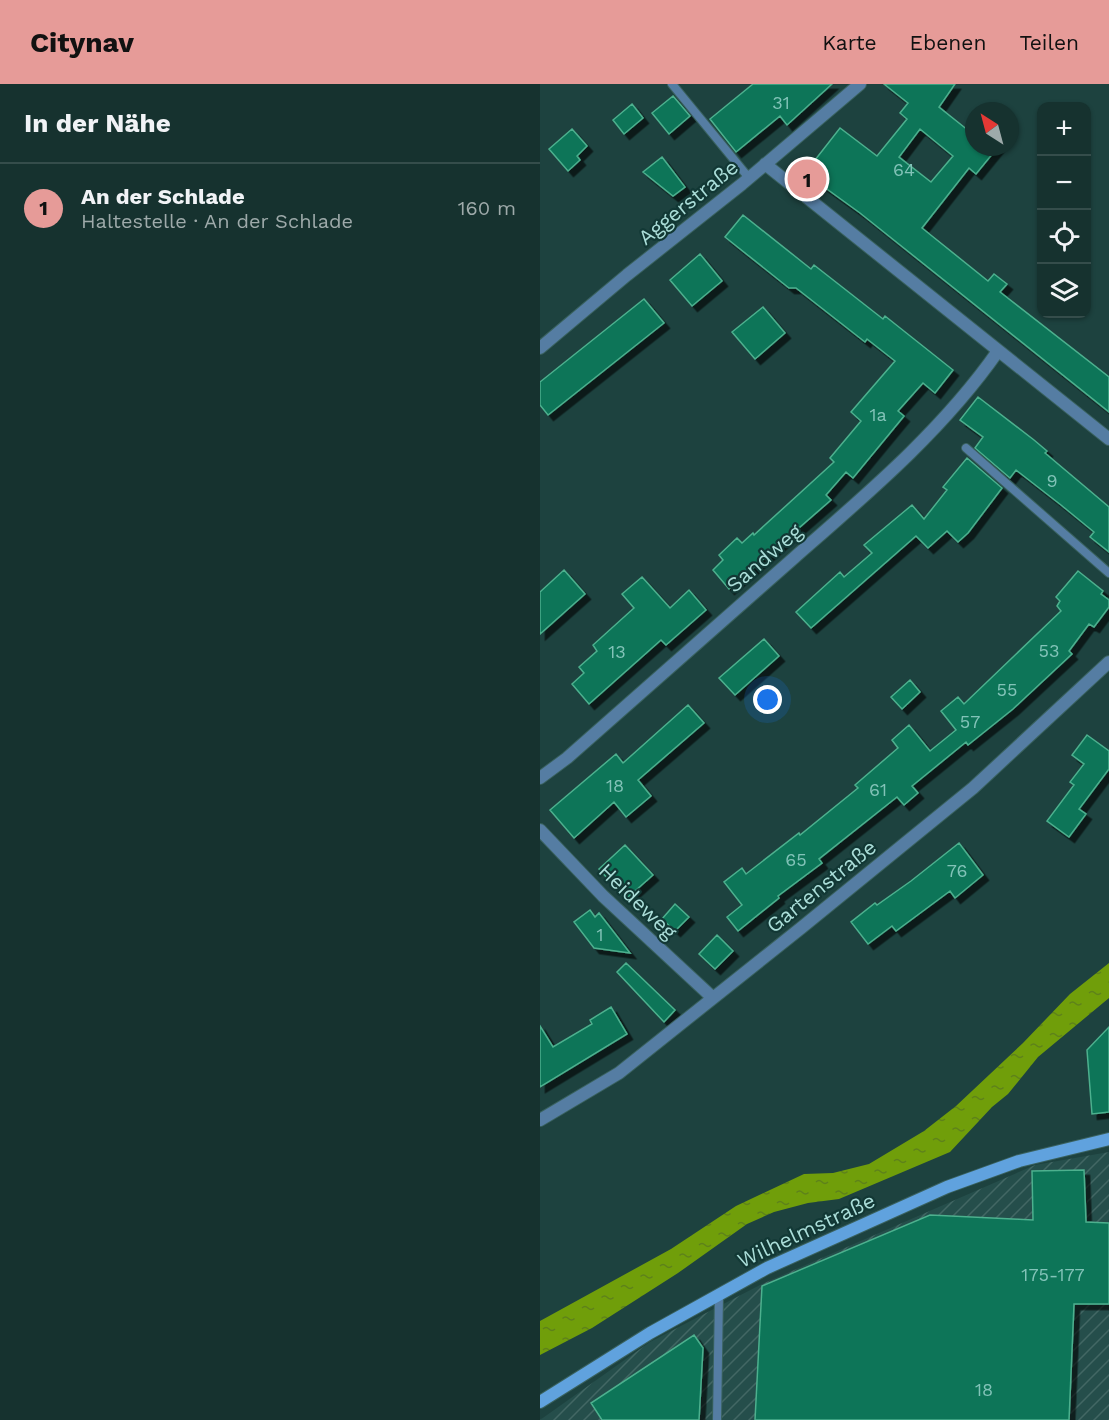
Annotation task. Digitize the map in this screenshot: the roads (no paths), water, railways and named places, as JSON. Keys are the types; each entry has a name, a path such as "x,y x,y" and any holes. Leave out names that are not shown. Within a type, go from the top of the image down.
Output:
{"main road":[{"name":"Wilhelmstraße","path":"540,1402 650,1333 767,1268 947,1187 1019,1161 1109,1139"}],"street":[{"name":"Aggerstraße","path":"540,348 765,165 860,84"},
{"path":"765,165 1109,439"},
{"name":"Sandweg","path":"540,778 567,758 873,488 932,429 983,373 998,351"},
{"name":"Gartenstraße","path":"540,1120 619,1073 973,788 1109,662"},
{"name":"Heideweg","path":"540,830 603,896 712,998"}],"lane":[{"path":"672,84 749,178"},
{"path":"966,448 1109,573"},
{"path":"717,1420 719,1294"}],"water":[{"path":"1109,963 1109,998 1038,1057 1008,1094 992,1107 950,1152 839,1199 808,1203 774,1212 747,1224 678,1273 592,1328 540,1355 540,1321 671,1249 736,1206 804,1174 833,1173 869,1164 924,1131 956,1106 1023,1043 1070,994"}],"place":[{"name":"An der Schlade","path":"807,179"}]}
